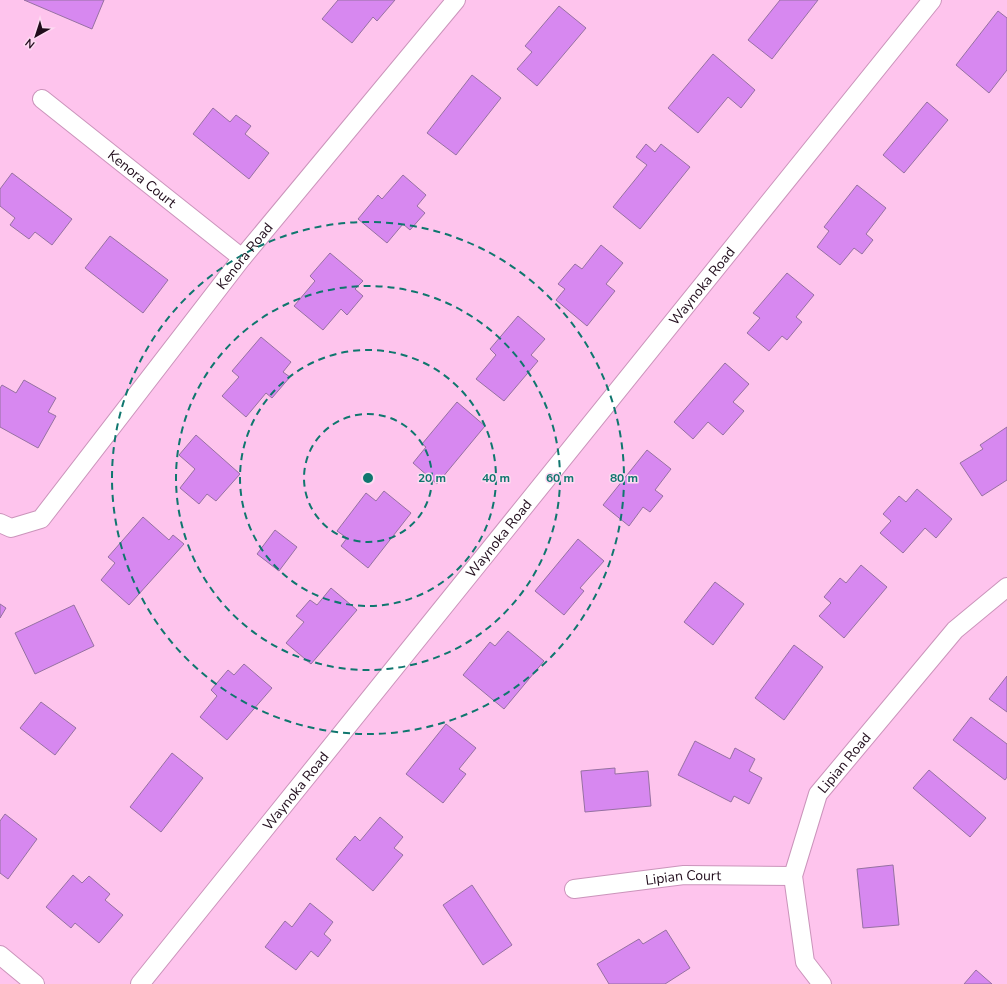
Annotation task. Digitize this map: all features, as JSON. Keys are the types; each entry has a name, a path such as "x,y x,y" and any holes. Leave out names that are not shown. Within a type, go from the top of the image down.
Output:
{"street":[{"name":"Kenora Road","path":"0,523 11,528 41,519 242,258 456,0"},
{"name":"Waynoka Road","path":"140,984 932,0"},
{"name":"Kenora Court","path":"42,99 242,258"},
{"name":"Lipian Road","path":"822,984 805,962 793,876 818,794 955,630 1007,587"},
{"name":"Lipian Court","path":"574,889 684,875 793,876"},
{"path":"0,955 36,984"}],"building":[{"path":"24,0 104,0 92,29"},
{"path":"338,0 395,0 377,21 373,17 352,43 322,19"},
{"path":"780,0 818,0 772,59 748,40"},
{"path":"559,6 586,28 537,86 517,69 532,52 525,46"},
{"path":"998,11 1007,18 1007,70 989,93 956,65"},
{"path":"713,54 755,90 741,108 728,97 698,133 668,108"},
{"path":"472,75 501,98 456,155 427,133"},
{"path":"927,102 948,120 904,173 883,155"},
{"path":"213,108 230,122 236,115 251,126 245,134 269,153 249,179 193,134"},
{"path":"646,144 655,152 661,144 690,167 640,229 613,207 647,165 636,157"},
{"path":"12,173 72,219 52,245 35,232 29,239 10,225 15,218 0,206 0,189"},
{"path":"403,175 426,195 417,206 425,213 410,230 403,224 387,243 358,219 378,195 382,199"},
{"path":"857,185 886,208 866,234 873,240 862,254 854,248 840,265 817,247 829,231 824,227"},
{"path":"110,236 168,280 143,313 85,268"},
{"path":"601,245 623,263 606,284 615,291 587,326 556,300 565,289 558,284 575,264 582,269"},
{"path":"330,253 363,281 355,289 363,296 347,315 341,309 323,330 294,306 315,281 310,276"},
{"path":"787,273 814,295 796,317 802,322 787,340 782,336 769,351 747,333 760,318 753,313"},
{"path":"518,316 545,339 531,355 538,361 504,401 476,379 496,355 490,349"},
{"path":"261,337 291,362 283,372 290,377 272,398 266,393 246,417 222,396 239,377 232,371"},
{"path":"725,363 749,384 733,402 744,411 723,435 708,422 693,439 674,422"},
{"path":"24,380 56,398 48,412 56,416 38,448 0,427 0,388 2,385 16,393"},
{"path":"457,402 485,426 437,484 413,463 426,447 422,444"},
{"path":"1007,427 1007,480 982,496 960,463 983,449 980,445"},
{"path":"196,435 240,474 216,501 207,494 199,504 180,488 195,469 179,455"},
{"path":"647,450 671,469 655,490 663,496 650,512 643,507 629,526 603,505"},
{"path":"917,489 952,519 936,538 925,528 903,553 880,533 891,521 883,514 899,496 906,502"},
{"path":"384,491 411,513 368,568 341,546 347,538 337,531 366,493 376,501"},
{"path":"143,517 169,540 173,535 184,544 129,605 101,580 115,563 108,557"},
{"path":"275,530 297,547 279,571 257,554"},
{"path":"578,539 604,561 580,588 584,591 564,615 535,591"},
{"path":"861,565 887,587 844,638 819,616 831,603 824,597 840,578 846,583"},
{"path":"715,582 744,604 713,645 684,622"},
{"path":"331,588 357,610 311,664 286,643 304,622 296,616 310,600 317,605"},
{"path":"0,604 6,608 0,618"},
{"path":"74,605 94,646 35,674 15,633"},
{"path":"508,631 544,661 504,709 463,675 490,642 495,646"},
{"path":"794,645 823,667 784,720 755,698"},
{"path":"244,664 272,688 227,740 200,717 217,696 211,690 228,670 234,675"},
{"path":"1007,676 1007,712 989,699"},
{"path":"41,702 76,728 55,755 20,728"},
{"path":"971,717 1007,744 1007,777 1005,780 953,740"},
{"path":"446,724 476,748 459,769 466,774 443,803 406,774"},
{"path":"695,741 730,759 735,748 755,759 749,771 762,778 749,804 734,796 731,802 678,775"},
{"path":"172,753 203,778 161,832 130,807"},
{"path":"615,768 615,774 648,771 651,806 585,812 581,771"},
{"path":"929,770 986,818 970,837 913,788"},
{"path":"5,814 37,839 8,879 0,873 0,821"},
{"path":"380,817 403,837 394,848 403,855 373,891 336,859 355,836 360,841"},
{"path":"893,865 899,925 863,928 857,869"},
{"path":"73,875 82,883 89,876 110,894 105,900 123,915 99,943 75,923 71,928 46,907"},
{"path":"472,885 512,945 483,965 443,905"},
{"path":"310,903 333,922 324,934 331,940 318,957 311,951 296,970 265,947 285,921 292,927"},
{"path":"666,930 690,968 665,984 609,984 597,964 639,939 643,944"},
{"path":"976,970 992,984 964,984"}]}
